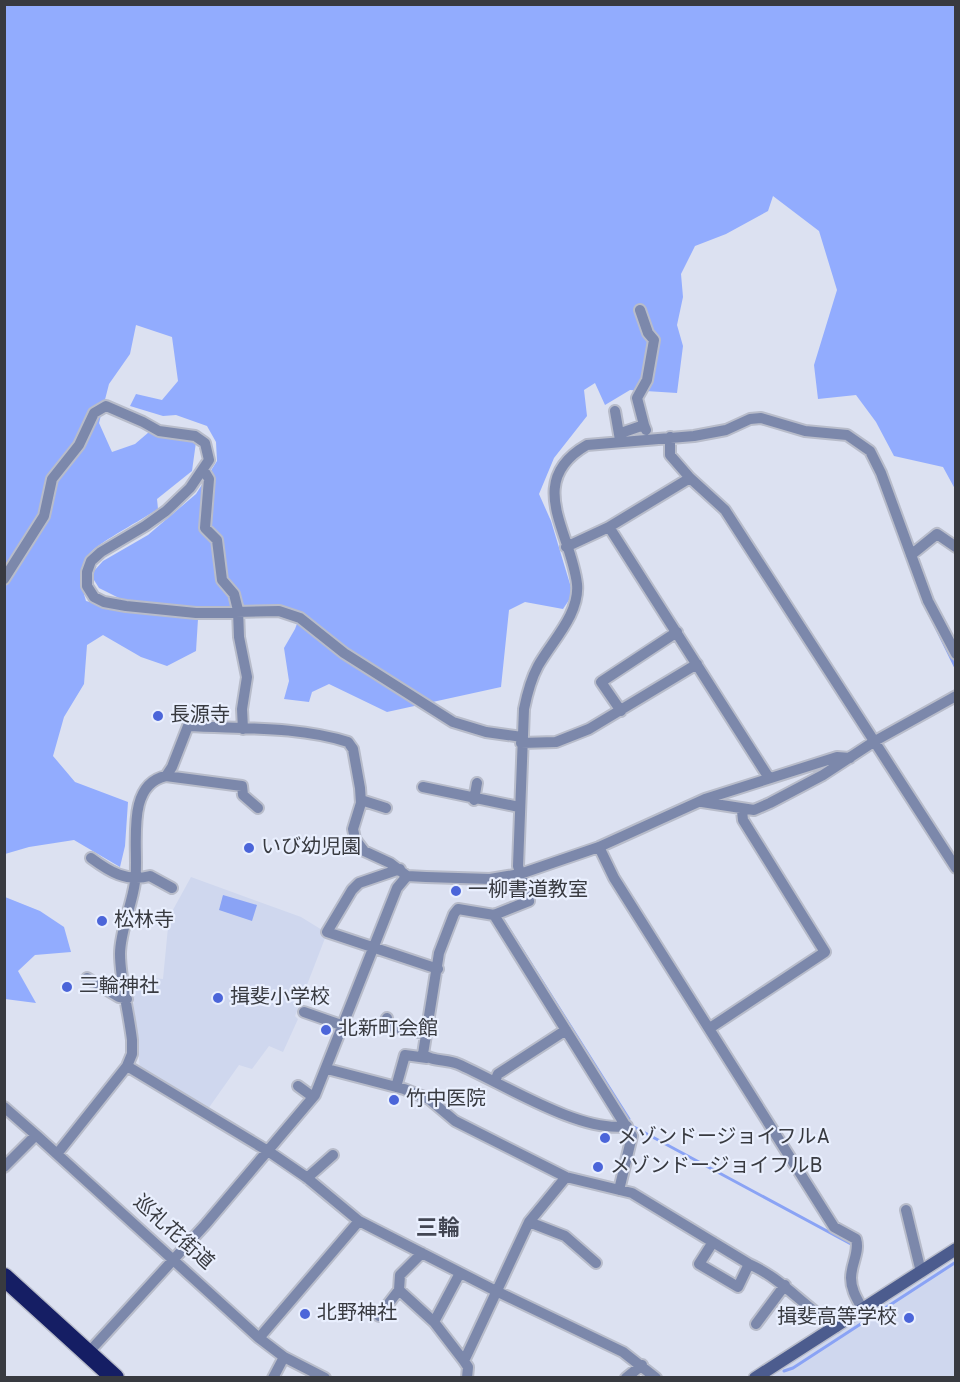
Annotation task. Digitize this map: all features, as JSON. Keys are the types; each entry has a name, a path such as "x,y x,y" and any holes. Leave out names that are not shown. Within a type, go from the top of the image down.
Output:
{"highway":[{"path":"4,1277 115,1377"}],"street":[{"path":"640,310 648,333 654,340 648,380 637,398 647,438"},
{"path":"4,579 44,516 52,479 68,462 99,408 106,406 143,422 159,432 195,436 205,443 209,452 208,460 190,488 145,526 100,552 91,561 87,572 87,586 94,597 104,602 196,613 238,614 279,611 300,618 344,653 453,722 522,740 556,742 621,711 697,664"},
{"path":"615,411 620,437"},
{"path":"620,437 670,437 726,430 750,419 761,418 795,429 847,435 870,451 881,473 928,601 956,654"},
{"path":"427,1058 423,1054 439,953 458,909 494,915 529,901 518,866 522,740 529,687 537,667 573,610 577,583 556,511 555,481 560,466 574,452 587,445 620,437 644,425"},
{"path":"670,437 670,455 690,478 725,510 956,868"},
{"path":"203,469 208,479 205,528 217,540 222,580 234,594 238,614 241,653 247,677 243,729"},
{"path":"566,547 609,527 690,478"},
{"path":"609,527 769,778"},
{"path":"911,555 937,534 956,547"},
{"path":"621,711 601,682 677,632"},
{"path":"702,802 754,810 823,776 874,741 956,696"},
{"path":"166,776 172,767 188,726 332,737 348,742 353,749 361,800 353,829 356,839 364,851 404,873"},
{"path":"438,969 327,932 352,890 359,884 404,873 490,879 520,874 599,847 702,802 769,778 837,757 850,758"},
{"path":"57,1154 127,1066 132,1054 120,953 136,879 135,821 140,799 158,778 166,776 242,786 243,795 258,808"},
{"path":"474,800 477,783"},
{"path":"423,788 474,800 519,807"},
{"path":"361,800 386,808"},
{"path":"710,1028 825,952 743,820 742,811"},
{"path":"599,847 614,878 834,1227 856,1239 858,1245 852,1291 863,1310"},
{"path":"91,858 113,874 136,879 150,876 172,888"},
{"path":"88,1353 205,1225 313,1097 327,1069 404,873"},
{"path":"494,915 632,1136 632,1145 619,1190"},
{"path":"87,978 119,997 127,999"},
{"path":"304,1012 344,1026"},
{"path":"387,1018 386,1025 427,1034"},
{"path":"495,1081 498,1074 566,1030"},
{"path":"396,1087 405,1055 427,1058 455,1063 588,1123 627,1126"},
{"path":"127,1066 267,1151 307,1178 359,1221 622,1352 656,1377"},
{"path":"327,1069 429,1098 455,1121 566,1177 632,1192 749,1264 770,1273 815,1314 836,1326"},
{"path":"298,1086 313,1097"},
{"name":"巡礼花街道","path":"4,1107 259,1338 284,1358 325,1377"},
{"path":"4,1167 36,1135"},
{"path":"307,1178 333,1155"},
{"path":"464,1362 529,1222 566,1177"},
{"path":"906,1210 921,1272"},
{"path":"259,1338 359,1221"},
{"path":"529,1222 565,1236 596,1263"},
{"path":"713,1242 699,1264 738,1287 749,1264"},
{"path":"755,1377 956,1249"},
{"path":"379,1316 399,1290 400,1275 422,1252"},
{"path":"434,1322 460,1272"},
{"path":"756,1324 785,1285"},
{"path":"399,1290 434,1322 468,1367 467,1377"},
{"path":"273,1377 284,1358"},
{"path":"626,1377 642,1365"}],"shaded area":[{"path":"5,5 955,5 955,489 943,467 894,456 876,422 856,395 818,399 814,365 837,290 819,231 773,196 768,211 726,234 695,246 681,274 683,297 677,325 683,346 677,393 630,390 605,405 595,383 584,390 587,416 554,458 539,494 551,521 573,594 563,609 525,602 509,610 501,687 387,712 329,684 312,692 309,702 284,699 289,681 284,648 301,613 278,605 196,609 127,602 99,588 94,580 94,571 103,561 148,535 196,494 217,461 216,442 207,426 176,415 163,416 130,406 136,394 162,400 178,381 172,337 136,325 130,354 109,384 99,423 112,452 135,444 149,432 196,442 192,471 157,499 158,509 91,552 82,569 83,589 86,601 118,610 198,619 196,651 167,666 141,657 103,635 87,645 84,684 64,717 53,756 75,782 128,802 125,846 120,867 74,840 29,847 5,854"},
{"name":"揖斐小学校","path":"191,877 301,917 327,933 295,1016 298,1019 283,1052 269,1046 252,1069 239,1065 208,1109 140,1069 131,976 163,979 169,917"},
{"path":"223,895 257,905 252,921 219,910"},
{"path":"5,897 40,911 64,927 71,952 35,955 18,971 36,1003 5,999"},
{"name":"揖斐高等学校","path":"955,1259 955,1377 768,1377"}],"waterway":[{"path":"929,613 956,668"},
{"path":"502,918 629,1119"},
{"path":"634,1127 851,1244"},
{"path":"784,1371 793,1368 956,1262"}],"place":[{"name":"長源寺","path":"158,716"},
{"name":"いび幼児園","path":"249,848"},
{"name":"一柳書道教室","path":"456,891"},
{"name":"松林寺","path":"102,921"},
{"name":"三輪神社","path":"67,987"},
{"name":"揖斐小学校","path":"218,998"},
{"name":"北新町会館","path":"326,1030"},
{"name":"竹中医院","path":"394,1100"},
{"name":"メゾンドージョイフルA","path":"605,1138"},
{"name":"メゾンドージョイフルB","path":"598,1167"},
{"name":"北野神社","path":"305,1314"},
{"name":"揖斐高等学校","path":"909,1318"}],"district":[{"name":"三輪","path":"438,1229"}]}
